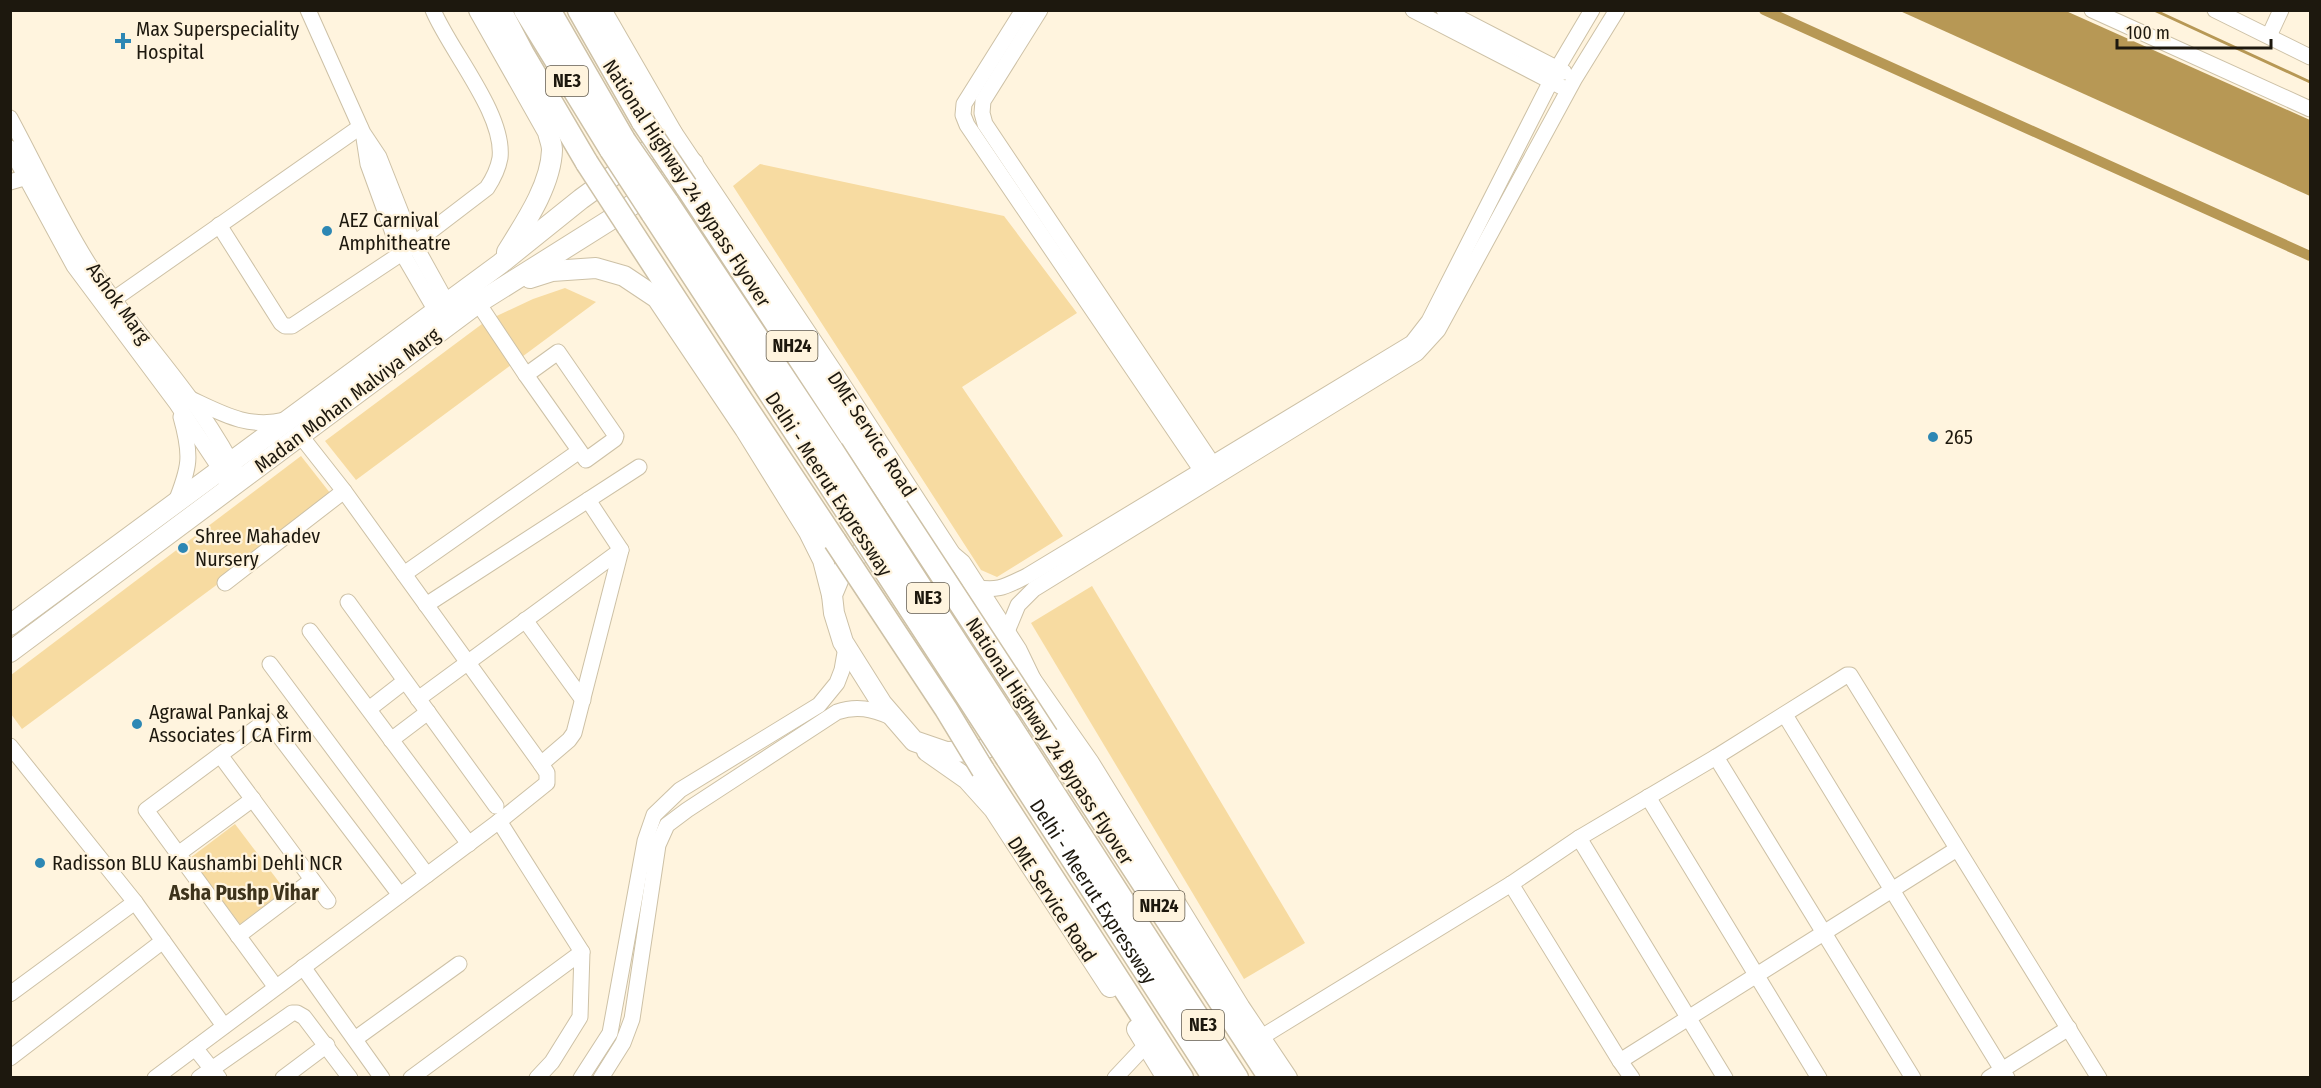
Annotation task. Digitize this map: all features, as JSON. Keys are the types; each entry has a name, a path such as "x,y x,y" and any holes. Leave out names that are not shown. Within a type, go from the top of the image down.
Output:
{"highway":[{"path":"500,10 522,54 587,163 933,689 998,794 1182,1077"},
{"name":"Delhi - Meerut Expressway","path":"525,10 618,145 823,455 1160,976 1237,1077"},
{"name":"Delhi - Meerut Expressway","path":"549,10 618,145"},
{"name":"National Highway 24 Bypass Flyover","path":"579,10 652,137 820,389 1270,1077"},
{"name":"Delhi - Meerut Expressway","path":"1160,976 1214,1077"}],"main road":[{"path":"479,10 548,132 552,150 547,173 534,208 500,264"},
{"name":"DME Service Road","path":"601,10 672,133 950,554"},
{"name":"Madan Mohan Malviya Marg","path":"296,426 442,307 581,199 672,133"},
{"name":"Madan Mohan Malviya Marg","path":"10,652 230,475 296,426 478,303 610,220 693,163"},
{"path":"506,285 552,271 596,268 624,276 657,297 745,429 809,532 823,560 834,612 846,647 882,704 914,741 946,752 981,751 1007,737 1025,719 1032,697 1030,680"},
{"name":"Madan Mohan Malviya Marg","path":"10,625 175,504 230,475"},
{"path":"832,595 847,564 875,542 912,534 935,542 961,564 1006,634 1030,680 1089,763 1260,1038 1287,1077"},
{"name":"DME Service Road","path":"914,741 967,779 994,809 1167,1077"}],"street":[{"path":"308,10 361,130 379,157 442,307"},
{"path":"219,225 281,323 292,327 402,253 487,188 495,176 500,157 498,134 487,107 433,10"},
{"path":"1023,10 964,104 967,125 1211,473"},
{"path":"1040,10 982,101 985,124 1211,473"},
{"path":"1413,10 1554,75"},
{"path":"1444,10 1571,84"},
{"path":"1006,634 1018,605 1034,589 1412,343 1429,321 1554,75 1592,10"},
{"path":"975,587 993,590 1027,576 1211,473 1417,353 1438,330 1571,84 1617,10"},
{"path":"2092,10 2310,109"},
{"path":"2215,10 2310,57"},
{"path":"2269,36 2280,10"},
{"name":"Ashok Marg","path":"10,118 74,266 110,302 184,401 230,475"},
{"path":"110,302 219,225 361,130"},
{"path":"361,130 368,164 402,253 442,307"},
{"name":"Ashok Marg","path":"10,148 33,175"},
{"path":"10,183 33,175"},
{"path":"478,303 526,375 584,460 615,439 615,433 560,352 526,375"},
{"path":"155,1077 468,844 498,814 545,786 548,777 541,764 296,426 263,424 228,416 184,401 190,452 187,473 175,504"},
{"path":"404,574 578,452"},
{"path":"426,605 639,467"},
{"path":"225,583 344,491"},
{"path":"541,764 572,737 621,550 588,501"},
{"path":"418,699 621,550"},
{"path":"348,602 498,814 582,952 580,1017 552,1062 537,1077"},
{"path":"525,620 583,700"},
{"path":"310,631 468,844"},
{"path":"581,1077 610,1033 645,841 654,815 680,790 819,705 837,683 846,647"},
{"path":"270,664 427,875"},
{"path":"1260,1038 1511,884 1579,838 1785,715 1843,676 1850,675 2099,1077"},
{"path":"369,710 405,681"},
{"path":"601,1077 623,1043 632,1019 658,845 667,825 837,712 861,708 874,710 894,718"},
{"path":"391,740 428,712"},
{"path":"1785,715 1892,890 2000,1075 2069,1028"},
{"path":"275,986 146,810 267,720 400,895"},
{"path":"10,746 135,902 224,1026"},
{"path":"220,755 328,901"},
{"path":"1716,757 1913,1077"},
{"path":"680,790 696,804"},
{"path":"1648,797 1820,1077"},
{"path":"178,854 253,800"},
{"path":"1579,838 1725,1077"},
{"path":"1620,1061 1958,849"},
{"path":"238,936 312,880"},
{"path":"1511,884 1632,1077"},
{"path":"10,994 135,902"},
{"path":"10,1058 163,941"},
{"path":"411,1077 582,952"},
{"path":"355,1039 459,964"},
{"path":"303,967 382,1077"},
{"path":"199,1077 215,1073 292,1013 304,1017 350,1077"},
{"path":"1115,1077 1147,1044"},
{"path":"283,1077 327,1045"},
{"path":"195,1048 215,1073"}],"shaded area":[{"path":"1900,11 2066,11 2310,120 2310,196"},
{"path":"760,164 1004,216 1077,313 962,387 1063,536 997,577 981,570 733,186"},
{"path":"565,288 596,302 356,480 325,441 486,321 533,299"},
{"path":"301,456 334,498 22,729 11,714 11,675"},
{"path":"1092,586 1305,943 1244,979 1031,623"},
{"path":"235,824 285,890 240,924 190,858"}],"waterway":[{"path":"1764,10 2310,256"},
{"path":"2154,10 2310,82"}],"place":[{"name":"Max Superspeciality Hospital","path":"123,41"},
{"name":"AEZ Carnival Amphitheatre","path":"327,231"},
{"name":"265","path":"1933,437"},
{"name":"Shree Mahadev Nursery","path":"183,548"},
{"name":"Agrawal Pankaj & Associates | CA Firm","path":"137,724"},
{"name":"Radisson BLU Kaushambi Dehli NCR","path":"40,863"}],"district":[{"name":"Asha Pushp Vihar","path":"244,893"}]}
